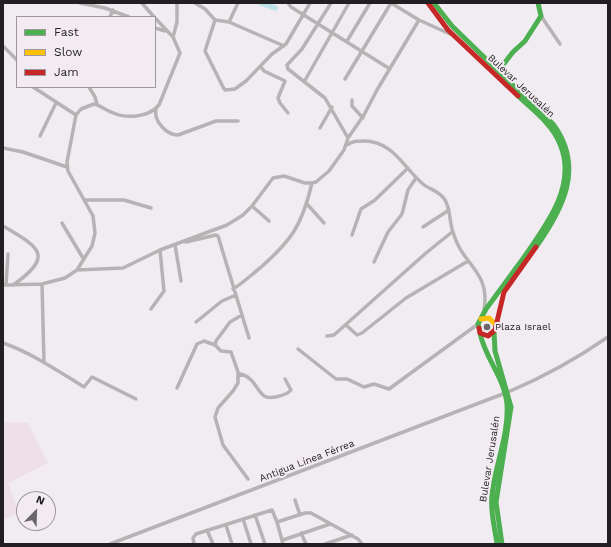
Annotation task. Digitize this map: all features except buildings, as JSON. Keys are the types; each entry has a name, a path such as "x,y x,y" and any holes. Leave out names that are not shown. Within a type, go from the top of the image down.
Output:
{"main road":[{"name":"Bulevar Jerusalén","path":"428,3 456,38 551,127 560,142 564,160 562,191 553,215 483,313 481,320"},
{"name":"Bulevar Jerusalén","path":"434,3 452,26 499,70 558,130 567,148 569,171 566,193 559,212 505,290 499,305 496,324"},
{"path":"499,70 513,52 525,41 541,16 538,3"},
{"path":"489,318 496,324 494,332 488,336 480,333 478,324 481,320 489,318"},
{"name":"Bulevar Jerusalén","path":"494,332 494,356 507,393 511,413 496,502 502,544"},
{"name":"Bulevar Jerusalén","path":"480,333 482,343 507,393 507,412 492,496 492,510 497,544"}],"street":[{"path":"80,3 113,10 127,16"},
{"path":"142,3 154,16"},
{"path":"173,37 177,22 177,3"},
{"path":"196,3 205,9 215,20 229,22 284,46"},
{"path":"229,22 238,3"},
{"path":"288,3 390,69"},
{"path":"215,20 205,50 226,90 230,91 241,85 261,67 272,54 288,42 310,3"},
{"path":"330,3 319,24 302,49 287,65 288,69 325,98 332,107 348,138"},
{"path":"304,82 350,3"},
{"path":"347,41 370,3"},
{"path":"345,79 361,50 391,3 419,20 456,38"},
{"path":"110,16 113,10"},
{"path":"541,16 560,44"},
{"path":"156,19 161,28 173,37 180,53 165,94 155,113 158,121 165,130 174,135 178,135 216,122 238,121"},
{"path":"77,270 123,268 160,250 227,226 243,215 252,206 273,178 284,176 305,183 312,183 320,180 329,171 346,146 348,138 362,118 419,20"},
{"path":"156,28 161,28"},
{"path":"3,52 5,47 16,58"},
{"path":"261,67 264,71 285,81 283,90 278,94 278,98 280,104 288,113"},
{"path":"34,88 76,115"},
{"path":"90,88 97,104"},
{"path":"352,100 352,106 362,118"},
{"path":"40,136 56,103"},
{"path":"8,254 5,285 42,284 59,281 77,270 92,246 95,233 93,216 67,167 67,156 76,115 85,106 97,104 116,114 131,116 143,114 156,109"},
{"path":"320,128 332,107"},
{"path":"346,146 354,141 374,142 391,151 424,186 440,194 449,210 452,232 460,250 481,278 485,288 486,301 483,313"},
{"path":"3,148 23,152 67,167"},
{"path":"352,235 361,209 375,200 408,168"},
{"path":"374,262 388,232 402,214 408,190 416,178"},
{"path":"233,289 291,239 307,204 312,183"},
{"path":"85,200 124,200 151,208"},
{"path":"307,204 324,223"},
{"path":"252,206 269,221"},
{"path":"423,227 449,210"},
{"path":"62,223 84,258"},
{"path":"3,226 29,241 35,247 39,255 37,263 30,272 13,285"},
{"path":"327,336 334,335 426,253 452,232"},
{"path":"181,243 216,235 218,236 249,338"},
{"path":"175,245 181,281"},
{"path":"151,309 164,291 160,250"},
{"path":"346,325 353,333 362,333 406,298 468,261"},
{"path":"42,284 44,362"},
{"path":"196,322 222,301 236,296"},
{"path":"216,345 216,339 230,322 242,315"},
{"path":"298,349 336,379 347,379 364,387 374,384 389,389 478,324"},
{"name":"Antigua Línea Férrea","path":"110,544 507,393 542,378 577,358 608,337"},
{"path":"177,388 199,342 204,341 216,345 221,351 231,352 239,376 237,386 218,408 215,417 223,445 248,479"},
{"path":"3,343 18,348 44,362 84,387 92,377 136,399"},
{"path":"239,376 241,374 250,378 263,394 268,397 280,396 292,390 285,379"},
{"path":"295,500 300,515"},
{"path":"194,544 194,535 272,510 283,542 301,533 330,524"},
{"path":"277,522 300,515 310,514 352,535 360,540 362,544"},
{"path":"255,515 265,544"},
{"path":"243,519 251,544"},
{"path":"226,525 232,544"},
{"path":"207,530 213,544"},
{"path":"301,533 306,544"},
{"path":"325,544 352,535"}],"shaded area":[{"path":"3,422 28,423 48,463 8,483 16,505 16,514 3,519"}],"waterway":[{"path":"261,3 275,8"}],"traffic: fast":[{"path":"434,3 452,26 553,124 563,140 568,156 569,172 567,187 555,218 536,247"},
{"path":"499,70 513,52 525,41 541,16 538,3"},
{"path":"479,328 478,324 486,309 549,220 562,190 565,175 564,160 557,137 542,118 518,96"},
{"path":"494,332 495,351 511,407 496,502 502,544"},
{"path":"480,333 486,351 503,386 507,404 506,427 492,495 492,514 497,544"}],"traffic: slow":[{"path":"481,319 489,318 495,324"}],"traffic: jam":[{"path":"428,3 448,30 518,96"},
{"path":"479,328 480,333 488,336 495,330 504,292 536,247"}],"place":[{"name":"Plaza Israel","path":"487,327"}]}
